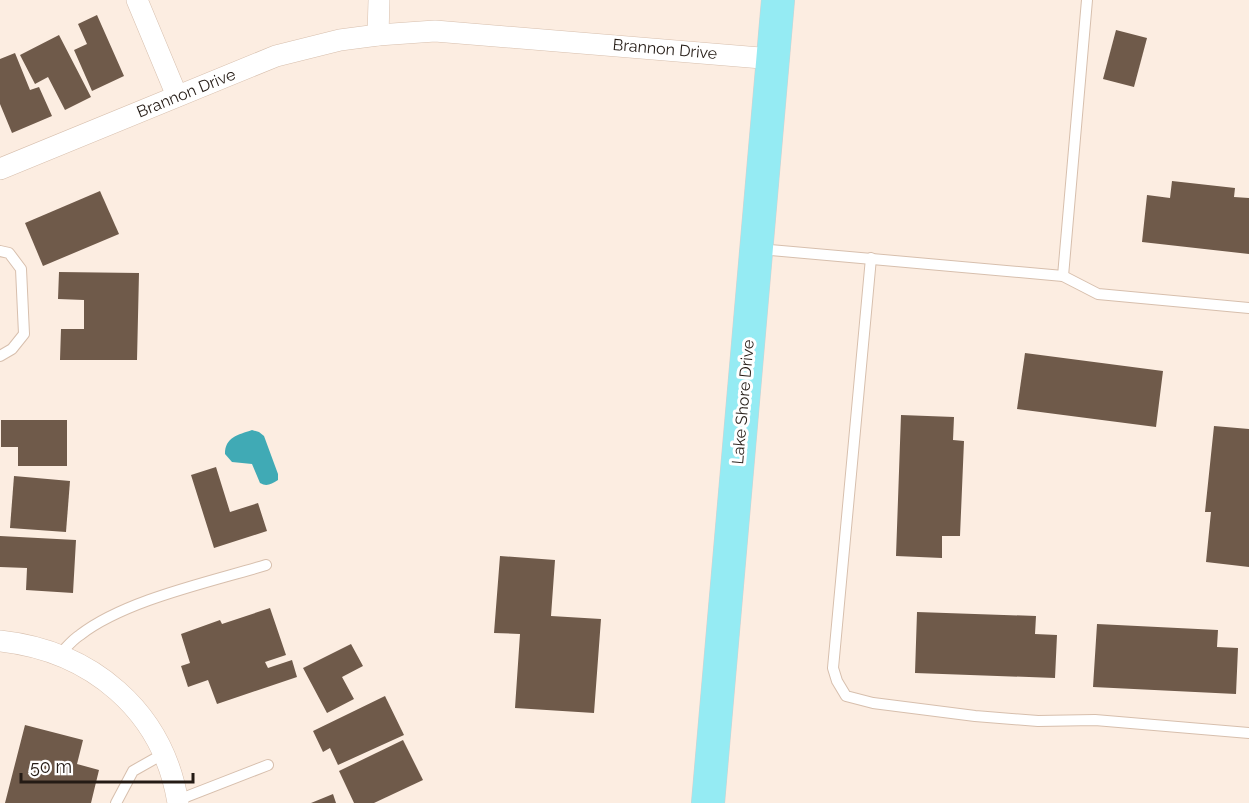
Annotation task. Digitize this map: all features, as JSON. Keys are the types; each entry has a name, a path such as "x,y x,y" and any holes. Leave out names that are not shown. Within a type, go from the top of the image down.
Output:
{"main road":[{"name":"Lake Shore Drive","path":"708,803 778,0"}],"street":[{"path":"137,0 177,96"},
{"path":"378,34 379,0"},
{"name":"Brannon Drive","path":"0,169 276,56 340,40 378,34 435,31 773,59"},
{"path":"0,641 36,646 60,654 91,669 116,688 135,708 154,735 168,764 178,801"}],"lane":[{"path":"1063,276 1087,0"},
{"path":"756,248 1063,276 1098,294 1249,308"},
{"path":"0,251 9,253 21,269 24,334 12,349 0,356"},
{"path":"871,258 833,668 837,681 846,696 873,703 975,716 1038,721 1095,720 1249,733"},
{"path":"60,654 79,635 113,614 266,565"},
{"path":"116,803 133,771 163,754"},
{"path":"178,801 268,765"}],"water":[{"path":"252,430 264,436 278,474 278,480 269,484 260,483 252,464 232,462 225,454 230,440"}],"building":[{"path":"97,15 124,76 92,91 74,50 87,44 78,24"},
{"path":"1116,30 1147,38 1134,87 1103,79"},
{"path":"59,35 91,97 65,110 48,77 35,84 20,55"},
{"path":"15,53 30,90 39,87 52,116 12,133 0,104 0,59"},
{"path":"1172,181 1235,188 1234,197 1249,198 1249,254 1142,242 1147,195 1170,198"},
{"path":"100,191 119,234 43,266 25,223"},
{"path":"59,272 139,273 137,360 60,360 61,329 84,329 84,300 58,299"},
{"path":"1025,353 1163,371 1156,427 1017,409"},
{"path":"901,415 954,417 953,440 964,441 960,536 942,536 942,558 896,556"},
{"path":"1,420 67,420 67,466 18,466 18,447 1,447"},
{"path":"1214,426 1249,429 1249,567 1206,562 1211,512 1205,512"},
{"path":"216,467 230,512 258,503 267,531 214,548 191,475"},
{"path":"14,476 70,481 66,532 10,528"},
{"path":"0,536 76,540 73,593 26,590 27,568 0,567"},
{"path":"500,556 555,560 551,616 601,619 594,713 515,708 520,634 494,633"},
{"path":"270,608 286,655 265,662 268,668 292,660 297,677 217,704 208,680 188,687 181,666 190,663 181,634 220,620 222,624"},
{"path":"917,612 1036,616 1035,634 1057,635 1055,678 915,673"},
{"path":"1097,624 1218,630 1217,647 1238,648 1236,694 1093,687"},
{"path":"351,644 363,666 342,677 354,699 327,713 303,668"},
{"path":"385,696 404,735 338,765 330,748 323,752 313,731"},
{"path":"25,725 83,740 77,764 99,770 91,803 5,803"},
{"path":"403,740 423,780 374,803 354,803 339,771"},
{"path":"333,794 336,803 311,803"}]}
